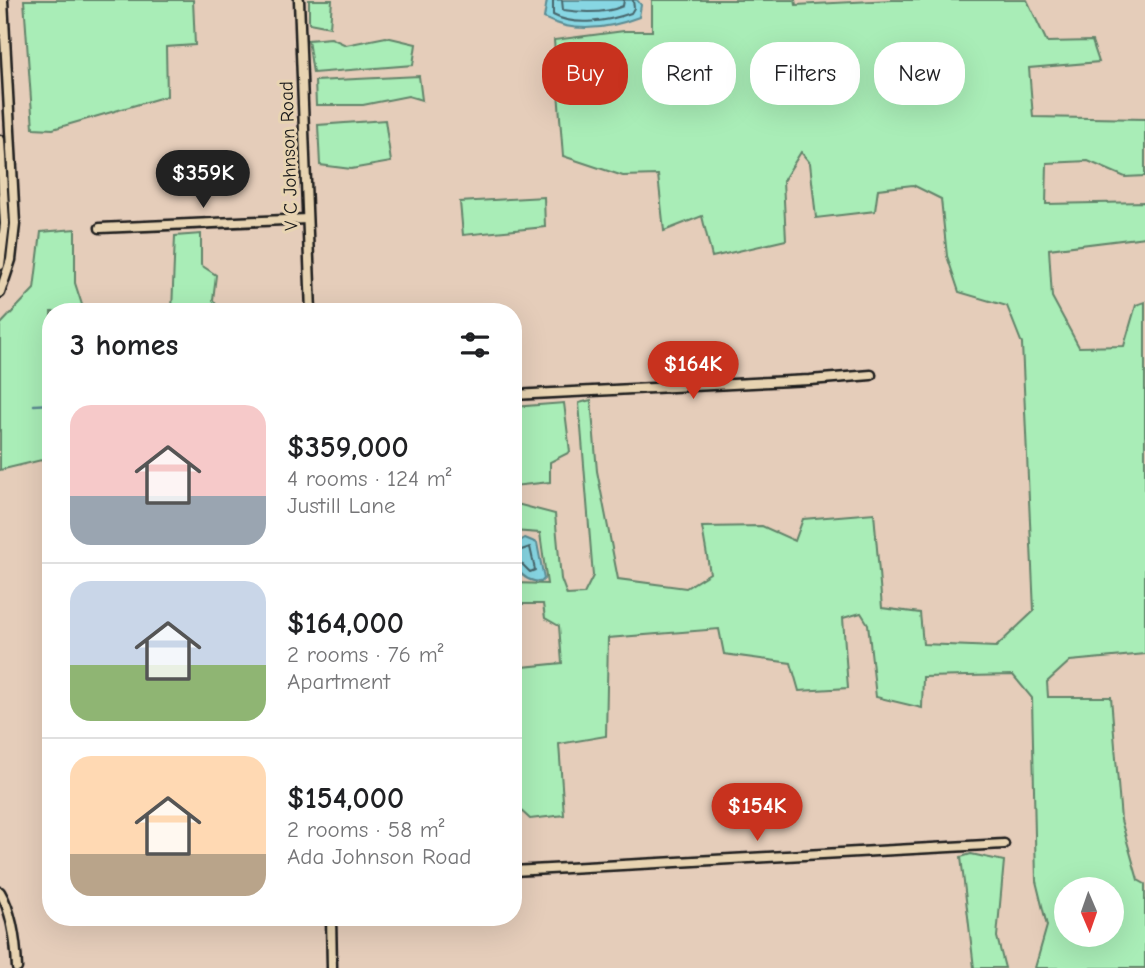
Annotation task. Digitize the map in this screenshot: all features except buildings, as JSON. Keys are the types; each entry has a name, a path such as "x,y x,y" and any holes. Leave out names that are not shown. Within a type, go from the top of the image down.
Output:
{"street":[{"path":"0,292 11,260 15,223 5,114 3,0"},
{"name":"V C Johnson Road","path":"299,0 311,303"},
{"path":"0,140 5,224 0,265"},
{"path":"100,228 307,219"},
{"path":"522,395 810,380 871,374"},
{"path":"522,871 1004,844"},
{"path":"0,892 9,914 17,968"},
{"path":"331,926 332,968"}],"green space":[{"path":"24,0 193,0 195,45 166,47 167,96 53,129 33,128"},
{"path":"309,0 332,0 330,27 309,23"},
{"path":"652,0 795,0 796,5 892,0 1027,0 1047,42 1092,41 1099,62 1029,68 1033,117 1145,119 1145,176 1125,177 1088,161 1047,163 1046,204 1145,202 1145,237 1049,249 1052,297 1079,347 1124,346 1136,305 1145,302 1145,654 1070,661 1047,682 1048,697 1111,697 1121,820 1138,880 1145,884 1145,968 1035,968 1047,926 1036,881 1032,698 1013,675 923,677 922,708 876,697 868,624 861,613 843,618 848,688 799,691 791,663 724,654 719,629 608,638 606,736 559,744 564,815 530,819 522,812 522,667 562,663 559,626 545,618 543,604 522,604 522,583 547,584 540,533 522,532 522,505 555,514 561,579 567,595 584,594 593,576 579,403 591,400 597,471 618,579 686,588 710,573 702,527 762,526 795,541 803,519 874,513 882,608 920,613 923,644 996,647 1034,611 1022,344 1007,306 959,292 947,256 941,199 913,185 878,189 875,211 816,218 810,163 801,152 783,181 786,240 712,257 702,216 664,231 658,175 623,176 563,156 559,105 628,105 628,42 554,40 624,31 652,31"},
{"path":"386,37 416,44 413,65 313,73 308,40 331,38 346,45"},
{"path":"419,76 422,100 408,96 363,105 316,105 315,81"},
{"path":"385,120 391,162 351,169 320,165 318,125"},
{"path":"544,197 545,227 463,235 460,202"},
{"path":"75,229 75,283 81,303 42,303 42,460 0,470 0,325 34,289 41,232"},
{"path":"201,234 201,265 216,275 213,300 215,303 172,303 175,236"},
{"path":"564,403 570,452 550,462 550,482 522,485 522,406"},
{"path":"971,854 1004,861 997,937 1005,968 974,968 961,857"}],"water":[{"path":"547,0 637,0 641,5 639,17 603,27 579,28 544,18"},
{"path":"525,538 537,543 544,579 541,582 533,581 522,574 522,540"}],"waterway":[{"path":"34,405 42,405"}]}
